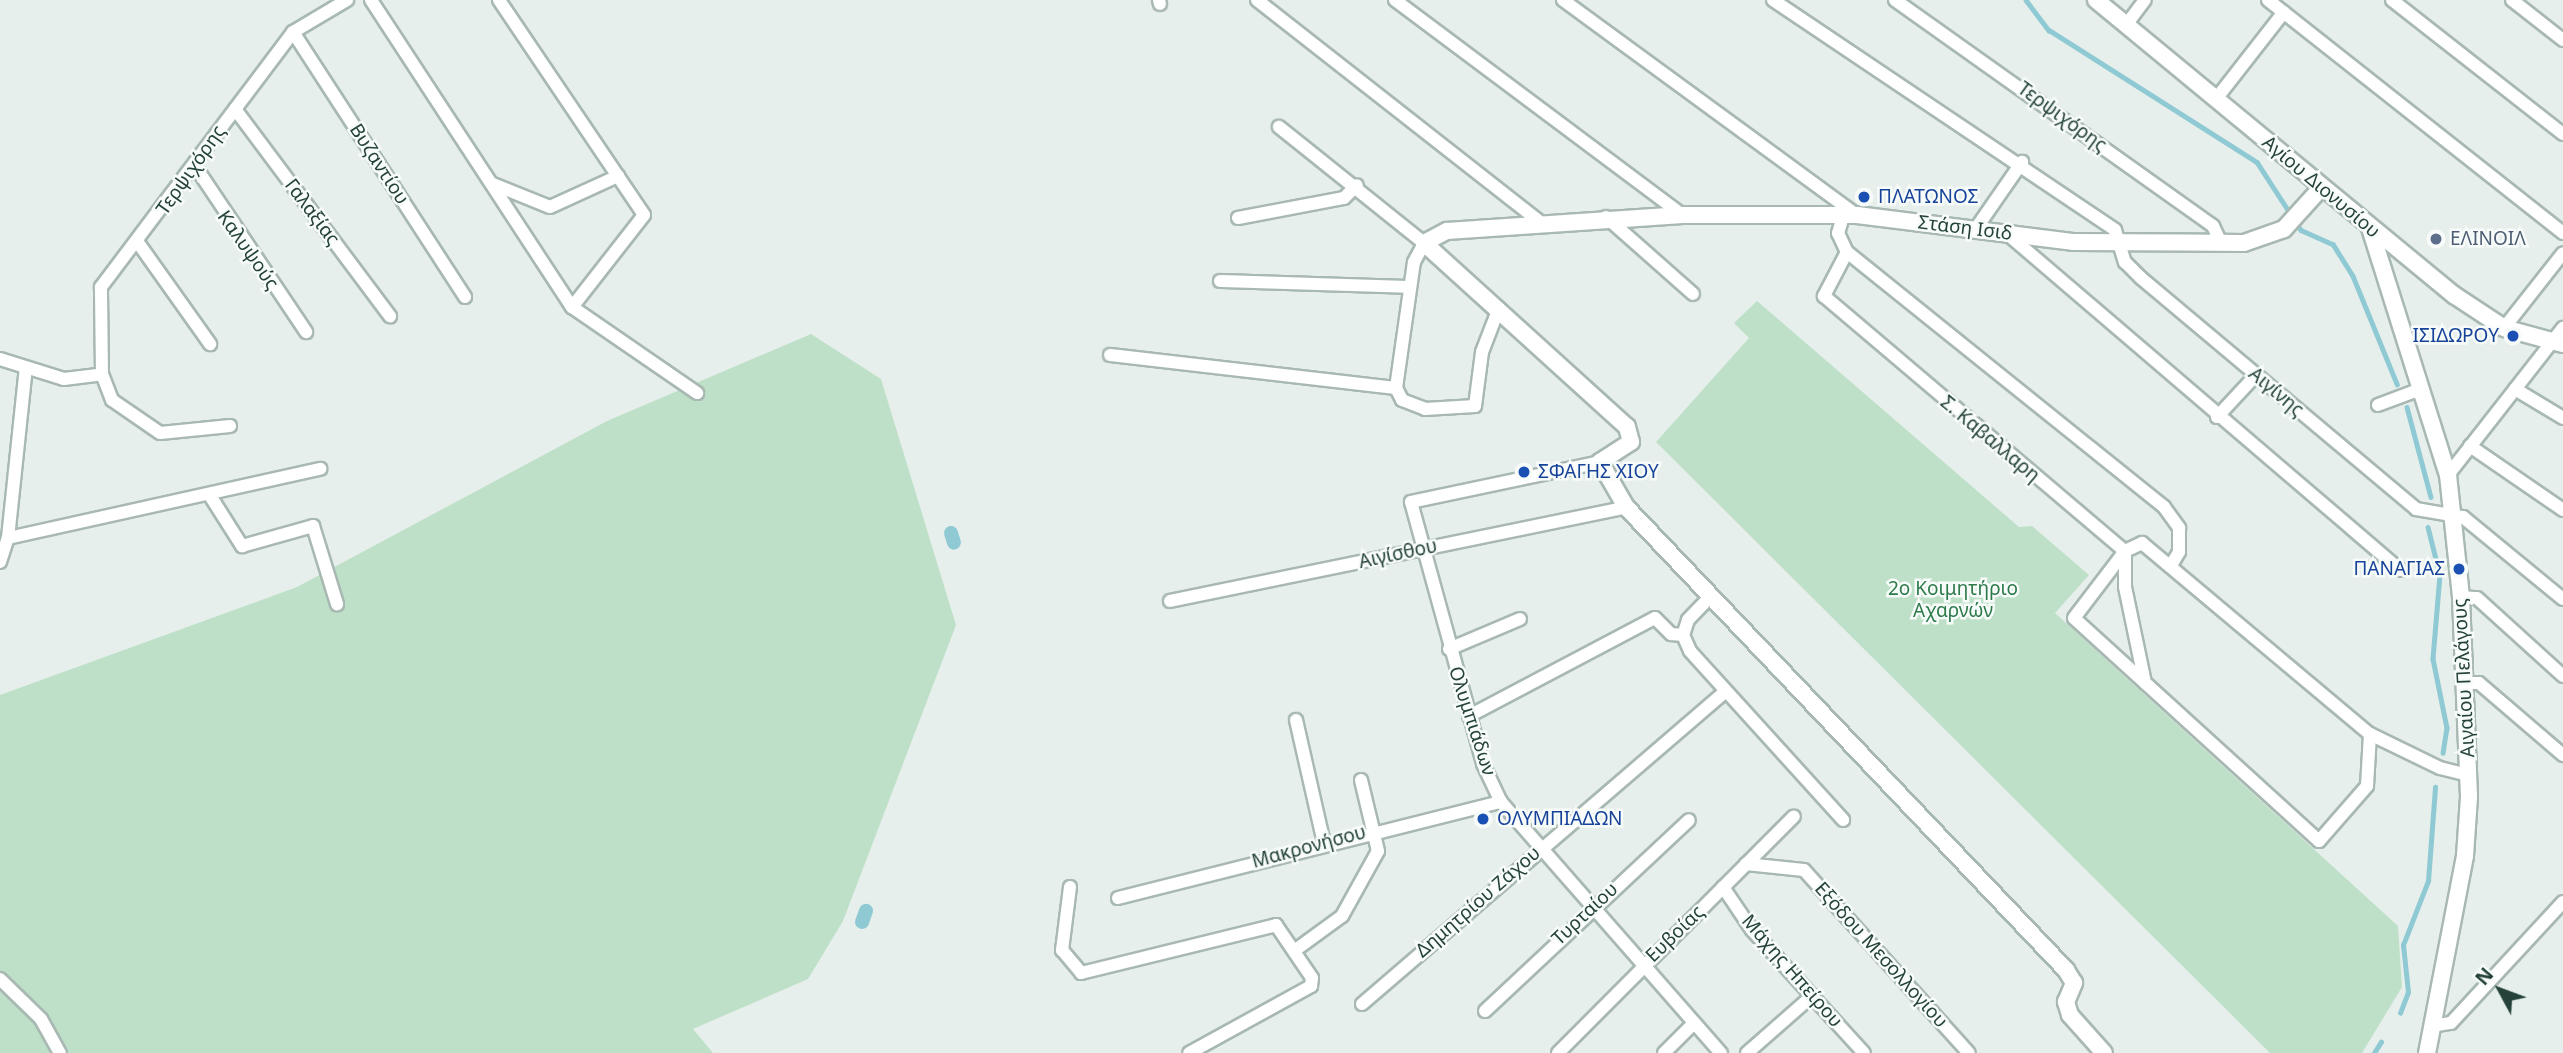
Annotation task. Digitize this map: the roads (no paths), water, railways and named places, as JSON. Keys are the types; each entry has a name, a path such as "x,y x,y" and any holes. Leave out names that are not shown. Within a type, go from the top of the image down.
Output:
{"street":[{"name":"Τερψιχόρης","path":"102,374 101,287 139,244 235,108 293,32 320,6 347,0"},
{"path":"371,0 572,307 696,393"},
{"path":"499,0 644,215 572,307"},
{"path":"1257,0 1541,223"},
{"path":"1395,0 1682,215"},
{"path":"1563,0 1850,216 1838,233 1847,252 2164,507 2179,528 2179,552 2169,567"},
{"name":"Αιγίνης","path":"1773,0 2022,162 2115,230 2125,262 2141,278 2416,509 2452,514"},
{"name":"Τερψιχόρης","path":"1895,0 2213,226 2221,243"},
{"name":"Αγίου Διονυσίου","path":"2096,0 2370,228 2504,328 2560,337"},
{"path":"2126,24 2145,0"},
{"path":"2268,0 2563,233"},
{"path":"2392,0 2563,134"},
{"path":"2512,0 2563,40"},
{"path":"2216,99 2284,12"},
{"name":"Βυζαντίου","path":"293,32 465,297"},
{"name":"Γαλαξίας","path":"235,108 390,316"},
{"path":"1279,127 1357,185 1499,308 1632,433 1623,451 1600,462 1626,507 2066,970 2074,983 2066,1002 2070,1015 2104,1053"},
{"path":"1975,230 2022,162"},
{"name":"Καλυψούς","path":"195,166 306,332"},
{"path":"492,184 550,207 618,176"},
{"path":"1238,218 1344,198 1357,185"},
{"name":"Στάση Ισιδ","path":"1424,243 1447,231 1606,216 1682,215 1850,216 2121,244 2221,243 2266,239 2284,229 2321,188"},
{"path":"1606,216 1693,294"},
{"name":"Αιγαίου Πελάγους","path":"2370,228 2448,475 2466,683 2468,775 2465,856 2427,1053"},
{"path":"2005,232 2217,417 2400,570"},
{"path":"1424,243 1409,287 1396,388 1402,400 1425,409 1475,406 1482,352 1499,308"},
{"path":"139,244 210,344"},
{"name":"Σ. Καβαλλαρη","path":"1847,252 1825,284 1832,308 2124,551"},
{"path":"2504,328 2563,253"},
{"path":"1220,281 1409,287"},
{"path":"2448,475 2515,389 2560,337"},
{"path":"1110,355 1396,388"},
{"path":"0,359 64,379 102,374 112,400 160,433 230,426"},
{"path":"0,562 8,538 26,368"},
{"path":"2217,417 2256,374"},
{"path":"2378,405 2421,389"},
{"path":"2515,389 2563,418"},
{"path":"2470,446 2563,510"},
{"name":"Ολυμπιάδων","path":"1600,462 1411,502 1421,550 1469,716 1502,802 1595,904 1693,1024 1721,1053"},
{"path":"8,538 320,469"},
{"path":"209,494 242,546 313,526 337,604"},
{"name":"Αιγίσθου","path":"1170,601 1626,507"},
{"path":"2452,514 2563,599"},
{"path":"2370,734 2367,786 2319,841 2074,618 2124,551 2142,543 2370,734 2440,768 2468,775"},
{"path":"2124,551 2125,587 2145,683"},
{"path":"1683,635 1710,597"},
{"path":"2460,597 2477,598 2563,676"},
{"path":"1469,716 1655,618 1671,634 1683,635"},
{"path":"1449,649 1520,619"},
{"path":"1683,635 1723,694 1843,820"},
{"path":"2466,683 2479,683 2563,755"},
{"name":"Δημητρίου Ζάχου","path":"1363,1004 1542,846 1723,694"},
{"path":"1296,720 1324,843"},
{"path":"1294,951 1342,916 1364,886 1378,851 1376,829 1361,780"},
{"name":"Μακρονήσου","path":"1118,898 1376,829 1502,802"},
{"name":"Ευβοίας","path":"1558,1053 1794,816"},
{"name":"Τυρταίου","path":"1485,1011 1595,904 1689,820"},
{"name":"Εξόδου Μεσολλογίου","path":"1746,864 1804,870 1969,1053"},
{"path":"1070,887 1062,950 1081,973 1276,925 1294,951 1311,985 1189,1053"},
{"name":"Μάχης Ηπείρου","path":"1723,887 1811,996 1864,1053"},
{"path":"2431,1026 2451,1023 2563,902"},
{"path":"0,979 41,1019 60,1053"},
{"path":"1755,1051 1811,996"},
{"path":"1664,1053 1693,1024"}],"waterway":[{"path":"2026,0 2049,30 2257,162 2301,230 2333,244 2353,276 2397,384"},
{"path":"2407,407 2431,497"},
{"path":"2428,527 2440,575 2433,659 2447,728 2443,753"},
{"path":"951,533 954,543"},
{"path":"2400,1013 2408,992 2403,945 2428,881 2435,787"},
{"path":"862,922 866,911"},
{"path":"2374,1053 2381,1042"}],"place":[{"name":"ΠΛΑΤΩΝΟΣ","path":"1864,197"},
{"name":"ΕΛΙΝΟΙΛ","path":"2436,239"},
{"name":"ΙΣΙΔΩΡΟΥ","path":"2513,336"},
{"name":"ΣΦΑΓΗΣ ΧΙΟΥ","path":"1524,472"},
{"name":"ΠΑΝΑΓΙΑΣ","path":"2459,569"},
{"name":"ΟΛΥΜΠΙΑΔΩΝ","path":"1483,819"}],"park label":[{"name":"2ο Κοιμητήριο Αχαρνών","path":"1953,600"}]}
